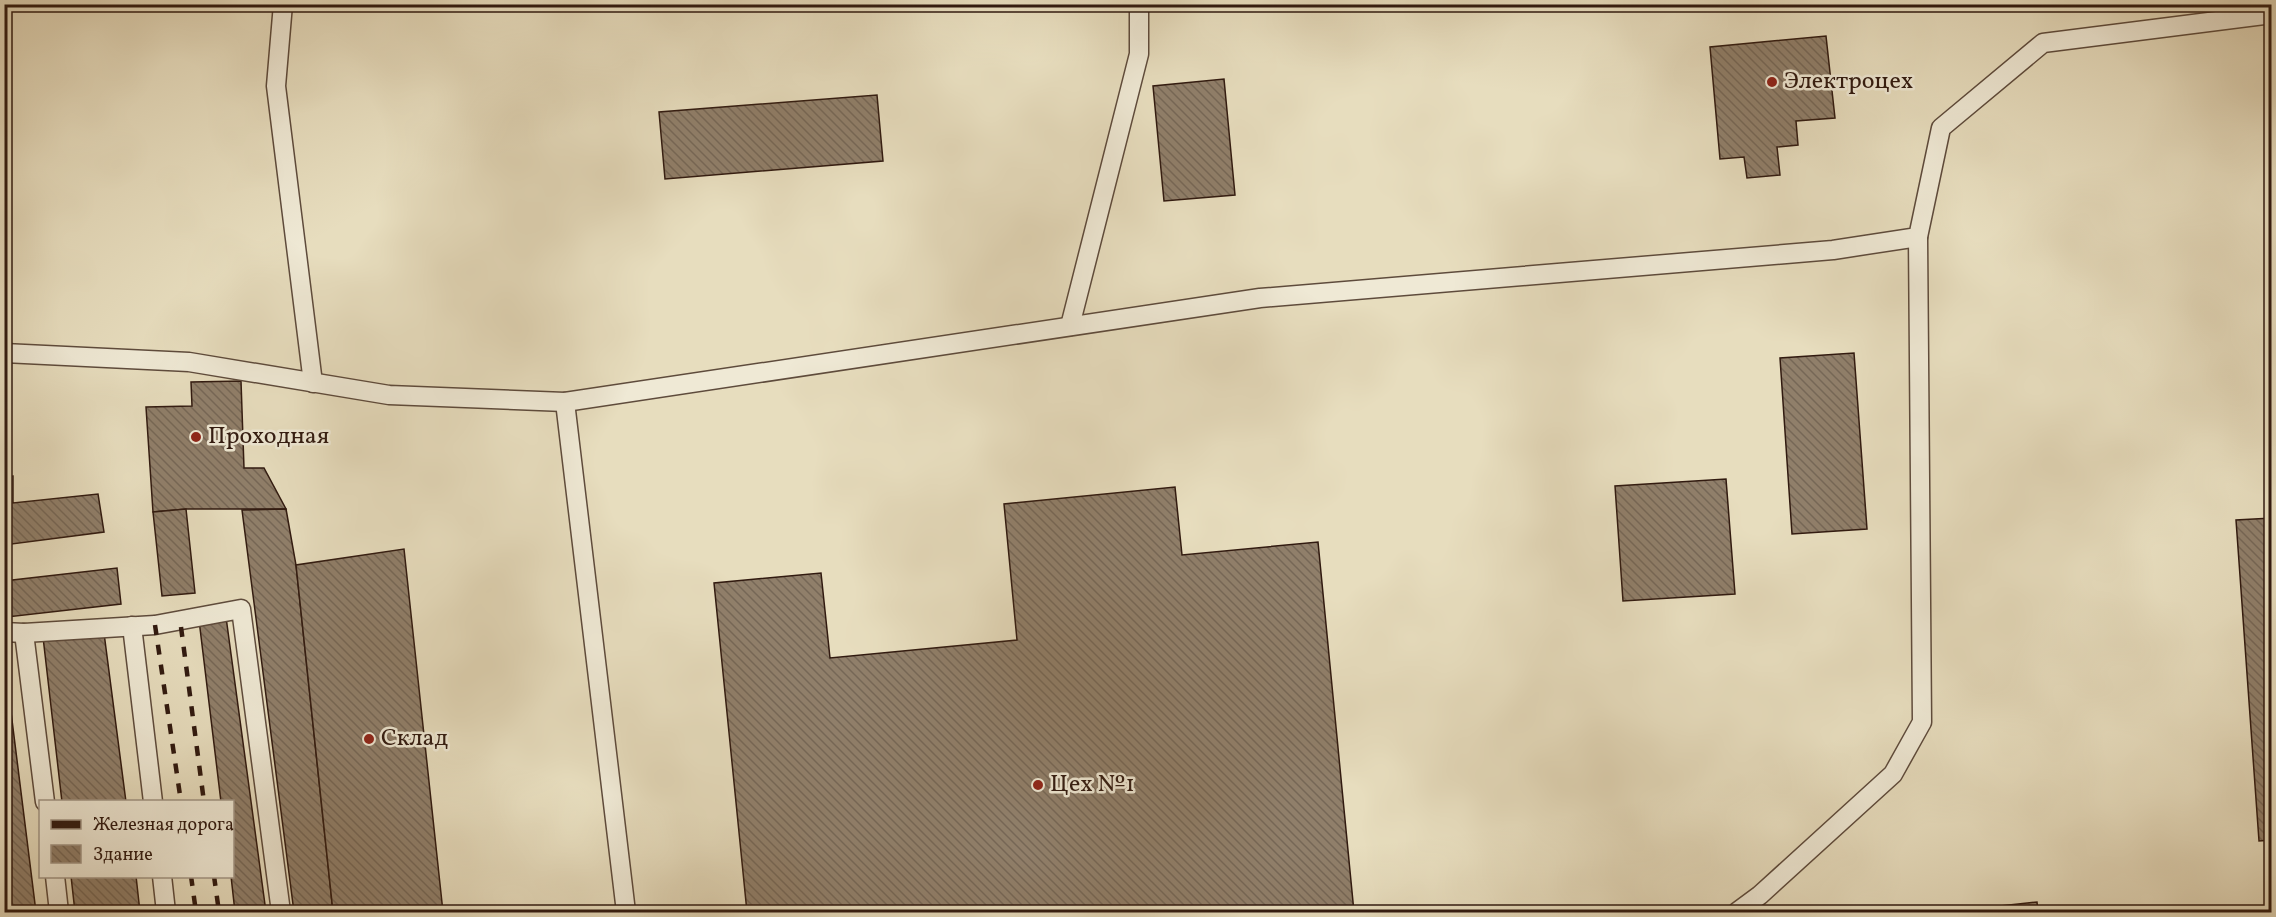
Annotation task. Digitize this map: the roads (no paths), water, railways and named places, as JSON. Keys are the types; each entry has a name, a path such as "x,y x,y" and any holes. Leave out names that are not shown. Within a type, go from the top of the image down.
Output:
{"lane":[{"path":"283,4 276,86 313,382"},
{"path":"1070,326 1139,54 1139,4"},
{"path":"1737,912 1760,895 1893,774 1922,722 1918,237 1941,128 2043,43 2271,14"},
{"path":"4,353 189,362 389,395 565,402 1260,298 1833,250 1918,237"},
{"path":"565,402 626,912"},
{"path":"4,632 24,633 156,625 241,609 281,912"},
{"path":"132,626 153,800"},
{"path":"24,633 45,800"},
{"path":"55,878 60,912"},
{"path":"162,878 166,912"}],"railway":[{"path":"155,625 181,800"},
{"path":"181,627 204,800"},
{"path":"191,878 196,912"},
{"path":"214,878 219,912"}],"place":[{"name":"Электроцех","path":"1772,82"},
{"name":"Проходная","path":"196,437"},
{"name":"Склад","path":"369,739"},
{"name":"Цех №1","path":"1038,785"}]}
